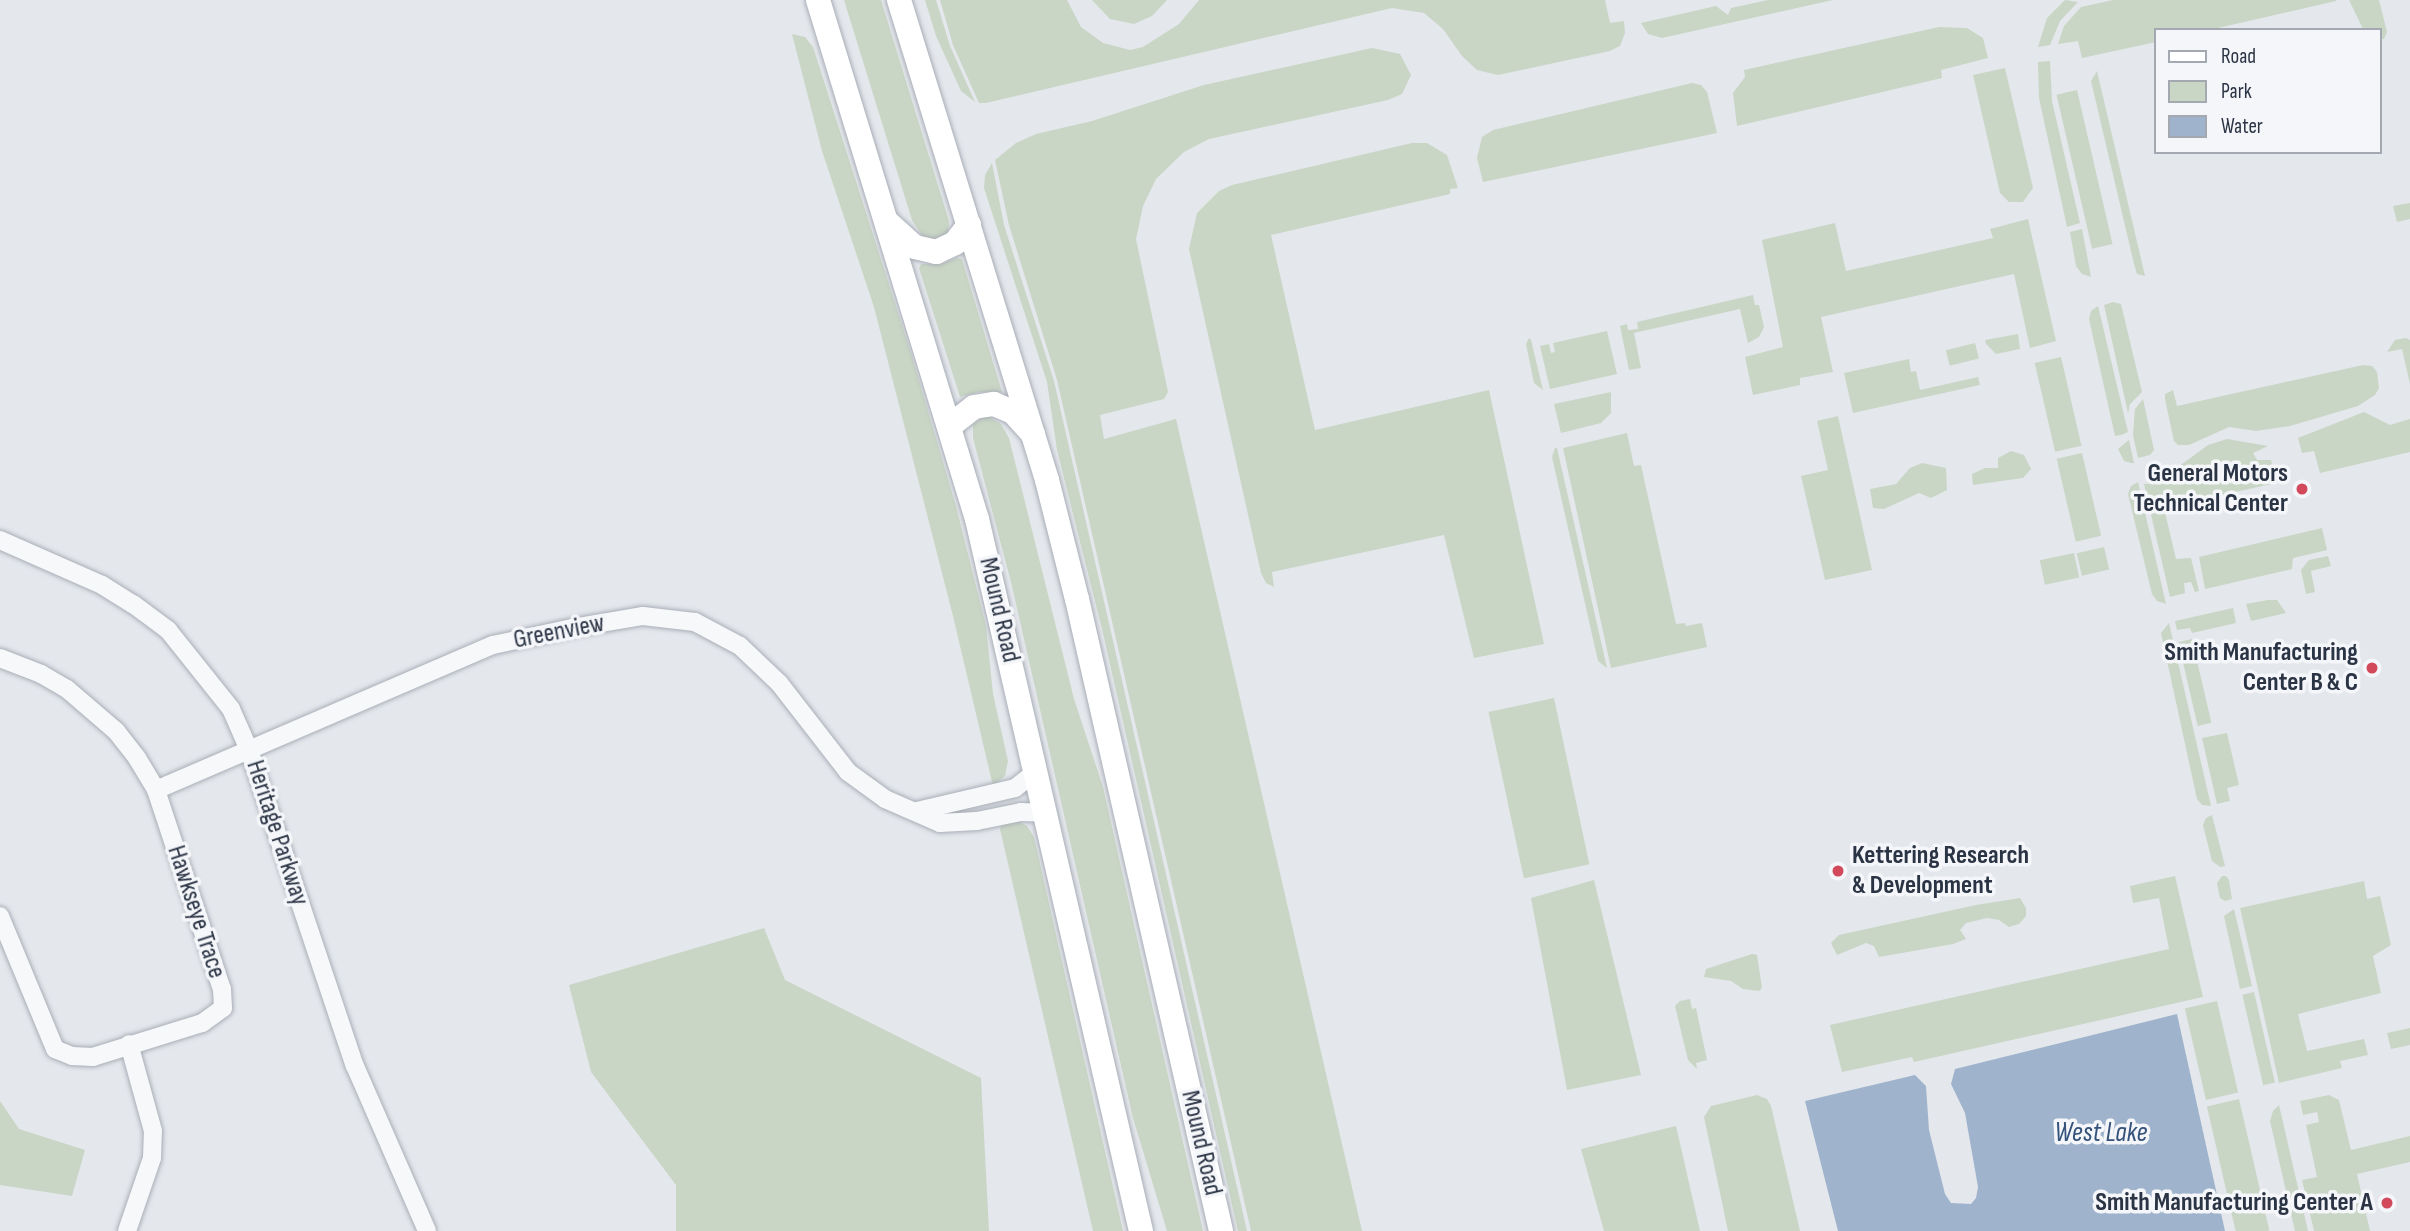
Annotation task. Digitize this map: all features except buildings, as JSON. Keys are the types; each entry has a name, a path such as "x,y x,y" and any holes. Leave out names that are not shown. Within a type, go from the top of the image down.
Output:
{"main road":[{"name":"Mound Road","path":"818,0 951,425 989,565 1141,1231"},
{"name":"Mound Road","path":"899,0 1035,437 1080,612 1221,1231"},
{"path":"885,220 915,247 936,252 955,243 969,225"},
{"path":"951,425 974,407 994,404 1013,412 1035,437"}],"street":[{"name":"Heritage Parkway","path":"0,540 102,585 133,604 168,630 231,709 250,750 355,1066 427,1231"},
{"name":"Greenview","path":"156,790 493,645 643,616 695,622 740,646 779,683 836,757 861,783 885,799 940,823 977,821 1021,812 1046,813"},
{"path":"0,658 41,674 91,707 116,731 156,790"},
{"path":"917,811 1015,788 1037,771"},
{"name":"Hawkseye Trace","path":"0,916 55,1049 72,1056 93,1057 202,1023 222,1007 222,989 156,790"},
{"path":"127,1231 152,1158 153,1131 129,1044"}],"green space":[{"path":"844,0 881,0 949,221 948,233 939,240 923,237 912,220"},
{"path":"925,0 936,0 950,46 975,102 961,91 936,36"},
{"path":"940,0 1067,0 1081,27 1103,43 1130,50 1143,47 1179,24 1199,0 1605,0 1610,23 1624,21 1625,33 1620,46 1610,51 1498,75 1477,70 1462,56 1443,29 1424,13 1392,8 979,103 953,45"},
{"path":"1092,0 1167,0 1152,16 1134,24 1110,19"},
{"path":"1768,0 1833,0 1662,38 1648,34 1641,23 1716,6 1728,15 1731,8"},
{"path":"2065,0 2078,2 2060,21 2050,45 2038,47 2047,18"},
{"path":"2113,0 2336,0 2218,28 2154,28 2154,42 2082,58 2078,41 2058,44 2064,26 2081,7"},
{"path":"2349,0 2379,0 2387,32 2384,39 2382,28 2363,28"},
{"path":"1939,27 1967,28 1983,38 1988,58 1941,70 1942,78 1737,126 1733,93 1745,77 1744,70"},
{"path":"792,34 805,37 813,47 911,353 956,506 986,626 993,694 1008,761 1005,776 993,786 953,616 874,307 822,151"},
{"path":"1372,48 1400,54 1411,75 1402,94 1388,100 1209,139 1184,152 1156,179 1143,206 1136,239 1168,392 1164,399 1100,415 1104,439 1176,419 1362,1231 1251,1231 1057,380 1009,225 995,160 1016,143 1036,134 1092,121 1204,85"},
{"path":"2050,61 2052,101 2080,223 2067,227 2039,98 2038,62"},
{"path":"2005,68 2033,188 2023,202 2009,202 2000,193 1973,75"},
{"path":"2097,71 2145,276 2137,274 2134,264 2091,81"},
{"path":"1692,83 1701,85 1707,92 1717,133 1483,182 1477,158 1482,137 1493,130"},
{"path":"2077,90 2113,244 2092,249 2057,95"},
{"path":"1412,143 1427,143 1447,155 1458,188 1450,189 1450,194 1271,235 1315,430 1489,390 1544,644 1474,658 1444,535 1272,572 1274,587 1266,583 1261,573 1189,249 1197,213 1219,191 1232,185"},
{"path":"992,163 1004,225 1054,381 1247,1231 1238,1231 1103,633 1057,450 1047,382 984,188 985,175"},
{"path":"2410,203 2410,219 2397,222 2393,206"},
{"path":"2028,219 2056,341 2030,348 2014,274 1821,317 1833,372 1800,378 1800,385 1753,395 1745,357 1783,347 1762,240 1835,223 1846,271 1993,238 1990,229"},
{"path":"2082,229 2091,277 2082,274 2076,266 2070,232"},
{"path":"957,258 962,259 1002,392 979,392 960,397 919,268 921,264 941,264"},
{"path":"1753,295 1755,305 1759,305 1764,327 1759,337 1748,343 1740,309 1634,333 1641,368 1629,370 1620,326 1627,324 1628,330 1638,329 1637,322"},
{"path":"2113,302 2121,304 2142,392 2130,404 2128,413 2104,305"},
{"path":"2098,306 2128,432 2115,436 2089,319 2091,311"},
{"path":"1607,331 1617,374 1550,389 1540,346 1549,344 1551,353 1555,352 1553,343"},
{"path":"2018,334 2020,349 1996,354 1985,340"},
{"path":"1529,338 1543,390 1534,383 1526,344"},
{"path":"2395,340 2410,340 2410,384 2402,349 2387,352"},
{"path":"1975,343 1979,359 1950,366 1946,350"},
{"path":"2061,357 2081,446 2055,452 2035,363"},
{"path":"1909,359 1911,372 1916,371 1920,390 1978,377 1980,385 1853,413 1844,373"},
{"path":"2363,365 2372,366 2377,372 2379,388 2375,395 2358,406 2290,426 2256,431 2229,427 2189,445 2178,445 2174,441 2165,399 2165,394 2173,390 2177,406"},
{"path":"1611,392 1611,413 1601,423 1561,433 1554,404"},
{"path":"2143,399 2154,450 2150,455 2138,458 2133,435 2135,409"},
{"path":"2364,412 2390,425 2410,419 2410,452 2320,473 2314,451 2302,453 2298,438"},
{"path":"987,416 1001,424 1009,438 1074,699 1103,787 1203,1231 1167,1231 1133,1118 1011,582 973,438 973,424"},
{"path":"1838,416 1872,570 1825,580 1801,476 1828,470 1817,421"},
{"path":"1627,433 1634,466 1641,465 1676,624 1685,623 1686,626 1702,623 1707,647 1611,668 1563,448"},
{"path":"2227,439 2268,446 2253,453 2257,460 2271,460 2276,483 2164,508 2176,559 2191,558 2199,591 2195,592 2191,582 2184,583 2185,593 2170,597 2144,484 2156,483 2208,445"},
{"path":"2129,440 2134,463 2124,461 2118,449"},
{"path":"1555,448 1607,668 1598,661 1552,457"},
{"path":"2011,451 2024,455 2031,469 2023,478 1973,485 1972,474 1985,468 1998,468 1998,458"},
{"path":"2082,453 2101,536 2076,542 2057,459"},
{"path":"1922,463 1946,468 1947,490 1931,498 1919,493 1884,509 1873,508 1870,489 1896,484 1910,468"},
{"path":"2138,482 2166,604 2157,601 2152,594 2128,494 2131,486"},
{"path":"2322,528 2327,550 2293,558 2292,569 2205,589 2199,557"},
{"path":"2104,547 2109,569 2082,576 2077,553"},
{"path":"2074,553 2079,577 2045,585 2040,560"},
{"path":"2328,556 2331,566 2311,571 2315,592 2306,594 2301,570 2309,560"},
{"path":"2277,600 2286,613 2251,621 2246,604"},
{"path":"2233,608 2236,623 2192,633 2190,628 2177,630 2175,621"},
{"path":"2169,623 2211,806 2202,805 2197,799 2161,633"},
{"path":"2192,639 2211,723 2198,726 2178,642"},
{"path":"1554,698 1589,864 1524,878 1488,712"},
{"path":"2227,733 2239,785 2227,788 2230,801 2217,804 2202,738"},
{"path":"2212,815 2225,866 2220,867 2212,861 2203,825 2206,818"},
{"path":"1018,821 1027,826 1034,837 1123,1231 1093,1231 1000,829 1002,824"},
{"path":"2175,876 2203,997 1914,1062 1912,1057 1842,1072 1830,1025 2169,949 2159,898 2133,903 2130,886"},
{"path":"2222,876 2229,880 2232,899 2225,901 2220,898 2217,883"},
{"path":"1594,880 1641,1075 1567,1090 1531,898"},
{"path":"2364,881 2367,899 2380,896 2391,945 2373,956 2381,993 2298,1014 2307,1051 2364,1039 2368,1055 2340,1061 2342,1068 2279,1083 2240,908"},
{"path":"2020,898 2026,908 2026,916 2019,924 2009,927 1999,920 1987,918 1966,923 1960,930 1966,939 1953,944 1879,957 1874,946 1866,943 1837,955 1831,943 1839,935"},
{"path":"2234,909 2252,986 2240,989 2224,916"},
{"path":"764,928 785,980 981,1078 989,1231 676,1231 676,1185 591,1072 569,985"},
{"path":"1752,954 1757,955 1762,988 1759,991 1743,989 1731,981 1704,977 1706,969"},
{"path":"2254,992 2275,1083 2263,1085 2242,995"},
{"path":"1690,999 1692,1009 1696,1008 1707,1060 1696,1063 1697,1069 1688,1060 1675,1006 1680,1001"},
{"path":"2217,1001 2238,1093 2206,1100 2185,1008"},
{"path":"2410,1028 2410,1045 2391,1049 2387,1033"},
{"path":"1757,1095 1767,1099 1771,1106 1800,1231 1728,1231 1704,1117 1711,1106"},
{"path":"2329,1095 2339,1100 2351,1150 2410,1136 2410,1162 2357,1174 2370,1231 2314,1231 2302,1180 2317,1177 2306,1125 2319,1122 2317,1112 2303,1115 2300,1101"},
{"path":"2239,1099 2269,1231 2236,1231 2207,1106"},
{"path":"0,1101 19,1129 85,1150 72,1196 0,1185"},
{"path":"2279,1105 2308,1231 2295,1231 2270,1121 2273,1111"},
{"path":"1676,1126 1700,1231 1604,1231 1581,1149"}],"water":[{"name":"West Lake","path":"2177,1014 2225,1231 1838,1231 1805,1101 1915,1075 1926,1086 1929,1130 1945,1194 1951,1203 1971,1204 1976,1198 1978,1187 1965,1113 1951,1084 1955,1069"}],"place":[{"name":"General Motors Technical Center","path":"2302,489"},
{"name":"Smith Manufacturing Center B & C","path":"2372,668"},
{"name":"Kettering Research & Development","path":"1838,871"},
{"name":"Smith Manufacturing Center A","path":"2387,1203"}]}
